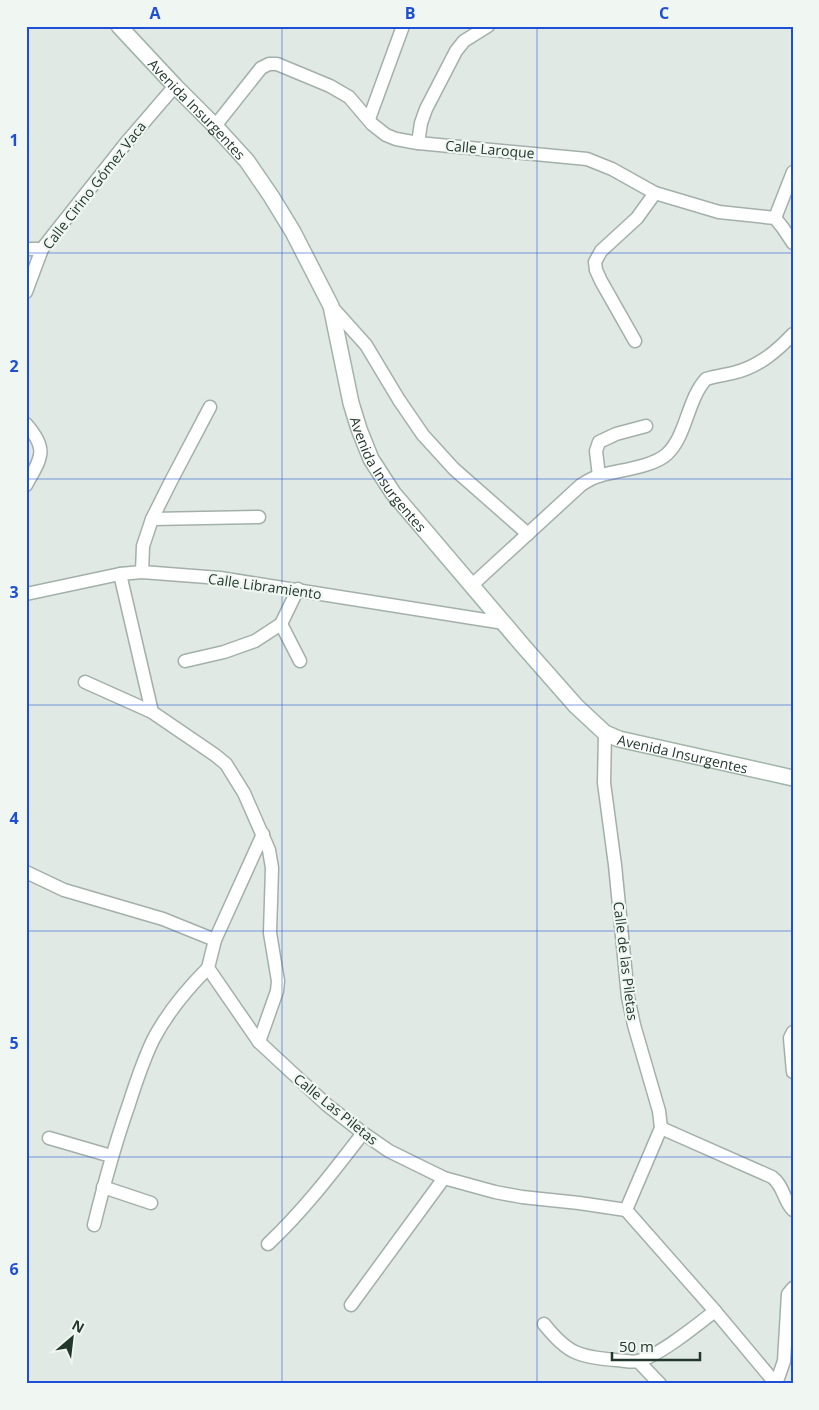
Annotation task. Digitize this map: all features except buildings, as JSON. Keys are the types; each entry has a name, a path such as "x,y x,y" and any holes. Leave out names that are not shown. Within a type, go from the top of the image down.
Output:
{"main road":[{"name":"Avenida Insurgentes","path":"119,26 247,161 293,232 331,306 351,403 359,429 371,460 393,493 576,706 605,733 635,744 793,778"}],"street":[{"path":"369,119 403,26"},
{"path":"418,143 421,123 426,108 456,52 464,41 488,26"},
{"name":"Calle Laroque","path":"215,126 261,68 269,64 286,67 340,91 349,97 378,130 396,139 418,143 587,158 612,169 655,193 719,212 775,218"},
{"name":"Calle Cirino Gómez Vaca","path":"26,292 42,249 126,143 175,86"},
{"path":"793,172 775,218 793,243"},
{"path":"636,341 601,282 596,270 596,262 601,251 637,218 655,193"},
{"path":"26,249 42,249"},
{"path":"331,306 366,345 399,400 423,435 454,469 528,534"},
{"path":"472,586 581,485 599,476 648,464 659,460 667,454 677,439 695,395 706,379 735,372 770,357 793,334"},
{"path":"142,572 143,546 152,519 210,407"},
{"path":"26,424 41,446 41,454 26,485"},
{"path":"599,476 596,451 598,442 616,434 646,426"},
{"path":"152,519 259,517"},
{"name":"Calle Libramiento","path":"26,594 120,574 142,572 220,578 504,623"},
{"path":"120,574 152,712"},
{"path":"184,661 241,647 255,641 281,624 298,589"},
{"path":"281,624 300,661"},
{"path":"85,682 152,712 215,755 226,764 244,792 269,850 272,868 270,933 278,981 277,991 259,1042"},
{"name":"Calle de las Piletas","path":"605,733 604,783 615,865 628,997 636,1034 659,1111 661,1128"},
{"path":"94,1225 111,1156 142,1065 154,1039 174,1006 208,968 215,940 263,834"},
{"path":"26,872 64,890 164,918 215,940"},
{"name":"Calle Las Piletas","path":"208,968 259,1042 320,1099 363,1133 410,1162 444,1178 522,1197 579,1202 626,1210"},
{"path":"791,1035 793,1072"},
{"path":"776,1384 716,1311 626,1210 661,1128 772,1177 780,1184 788,1205 793,1210"},
{"path":"268,1244 292,1221 363,1133"},
{"path":"49,1138 111,1156"},
{"path":"351,1305 444,1178"},
{"path":"103,1187 151,1203"},
{"path":"776,1384 784,1361 788,1294 793,1288"},
{"path":"544,1324 559,1342 578,1354 602,1359 638,1361 662,1350 716,1311"},
{"path":"638,1361 660,1384"}]}
